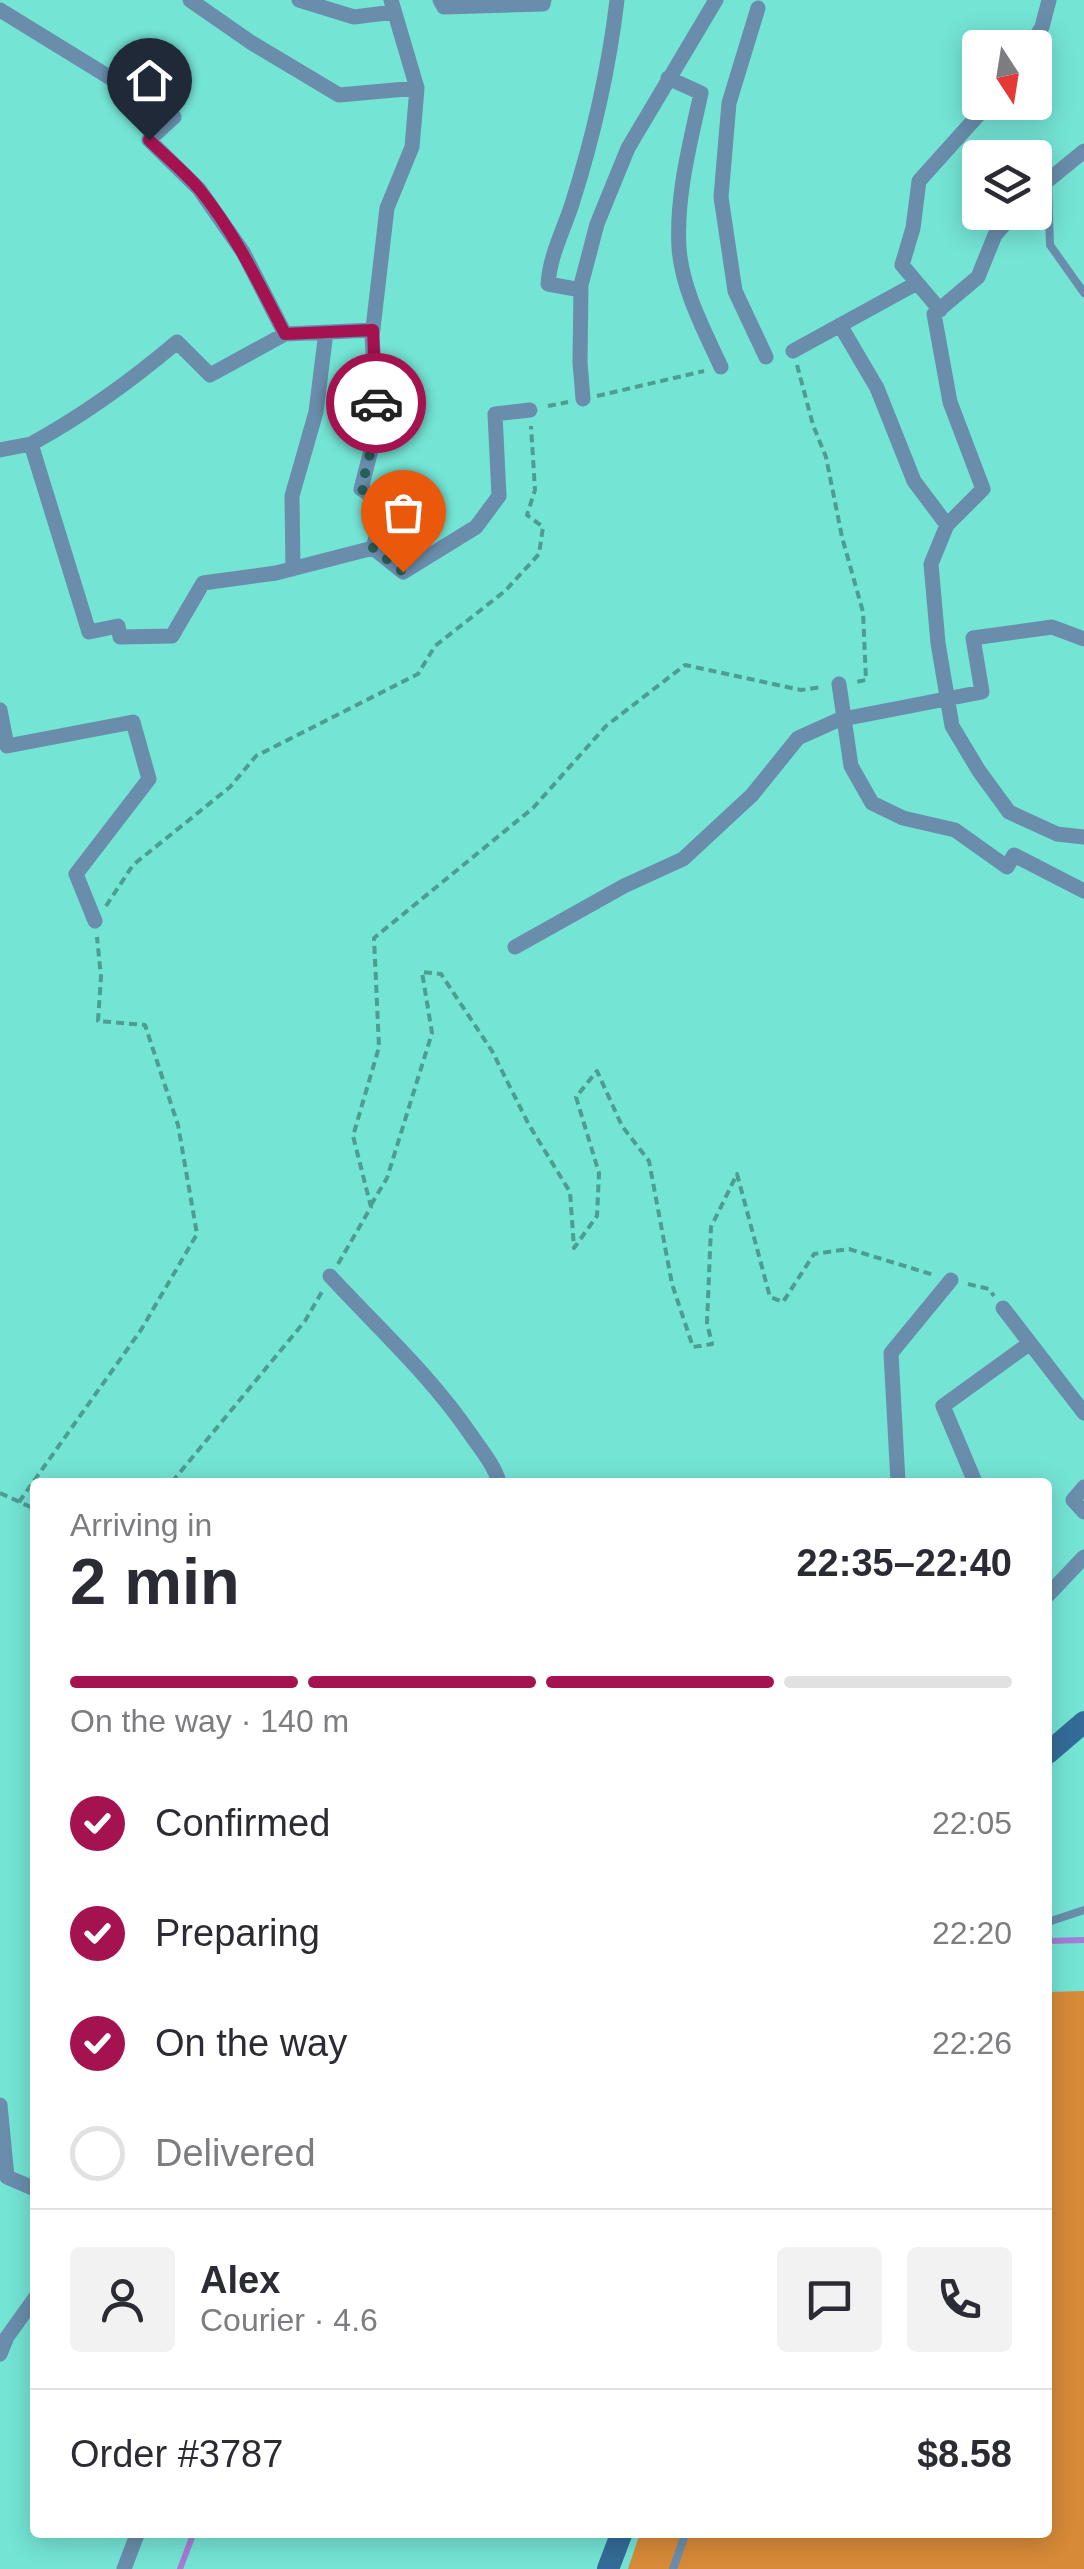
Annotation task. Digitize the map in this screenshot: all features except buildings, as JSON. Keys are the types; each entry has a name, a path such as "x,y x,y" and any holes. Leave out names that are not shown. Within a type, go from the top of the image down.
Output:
{"main road":[{"path":"1052,1750 1084,1722"},
{"path":"608,2569 620,2538"}],"street":[{"path":"190,0 339,95 417,88"},
{"path":"299,0 354,17 393,6 417,88 412,147 387,208 373,330 378,423 361,489 385,504 373,548"},
{"path":"440,0 444,7 542,4 544,0"},
{"path":"580,290 548,284 550,260 572,205 600,99 618,0"},
{"path":"583,399 580,290 596,224 628,148 716,0"},
{"path":"1040,30 1048,0"},
{"path":"758,8 729,104 721,197 735,291 766,357"},
{"path":"0,10 174,117 149,140 199,189 243,252 285,334"},
{"path":"668,78 701,93 681,188 679,251 693,306 721,366"},
{"path":"940,310 902,265 919,181 974,120"},
{"path":"1052,177 1084,152"},
{"path":"1000,230 978,277 934,314 950,402 983,489 947,525 932,564 947,698 952,726 1009,812 1057,834 1084,837"},
{"path":"792,351 917,283"},
{"path":"840,325 877,388 914,480 947,525"},
{"path":"0,450 31,444 75,420 177,342 210,376 285,334 373,330"},
{"path":"293,569 292,496 316,412 326,332"},
{"path":"373,548 403,572 476,527 499,496 495,414 530,410"},
{"path":"31,444 89,632 118,626 120,637 172,636 203,583 293,569 373,548"},
{"path":"515,947 624,886 683,859 752,794 798,738 844,719 982,692 973,638 1052,628 1084,639"},
{"path":"840,684 851,766 872,803 903,818 956,830 1006,867 1014,854 1084,891"},
{"path":"0,710 7,746 133,722 149,780 76,874 95,922"},
{"path":"330,1276 418,1366 454,1410 498,1478"},
{"path":"898,1478 892,1353 952,1280"},
{"path":"1003,1308 1084,1413"},
{"path":"973,1478 943,1406 1030,1343"},
{"path":"1084,1487 1073,1500 1084,1512"},
{"path":"1052,1591 1084,1557"},
{"path":"0,2105 8,2176 30,2187"},
{"path":"0,2354 30,2305"},
{"path":"124,2569 136,2538"}],"lane":[{"path":"1048,230 1050,245 1084,293"},
{"path":"1052,1921 1084,1910"},
{"path":"673,2569 684,2538"}],"path":[{"path":"370,1207 353,1136 378,1048 374,938 532,808 606,726 684,665 801,690 866,680 863,612 842,537 826,457 812,425 792,351"},
{"path":"36,1478 142,1330 197,1234 178,1125 145,1024 98,1021 101,977 95,922 133,866 230,787 256,756 418,674 434,646 505,592 540,554 543,527 526,514 535,490 530,410 721,366"},
{"path":"175,1478 305,1321 387,1178 432,1033 422,972 442,974 492,1051 570,1192 574,1248 597,1216 599,1173 576,1098 597,1071 622,1126 649,1161 672,1284 693,1347 712,1344 707,1323 711,1228 737,1174 770,1297 783,1302 814,1254 849,1249 989,1290 1003,1308"},
{"path":"19,1502 30,1487"},
{"path":"0,1493 30,1507"}],"shaded area":[{"path":"1084,1991 1084,2569 628,2569 638,2538 1052,2538 1052,1992"}],"waterway":[{"path":"1052,1941 1084,1940"},
{"path":"180,2569 192,2538"}],"way so far":[{"path":"376,403 378,423 361,489 385,504 373,548 403,572"}],"route":[{"path":"149,140 199,189 243,252 285,334 373,330 376,403"}]}
